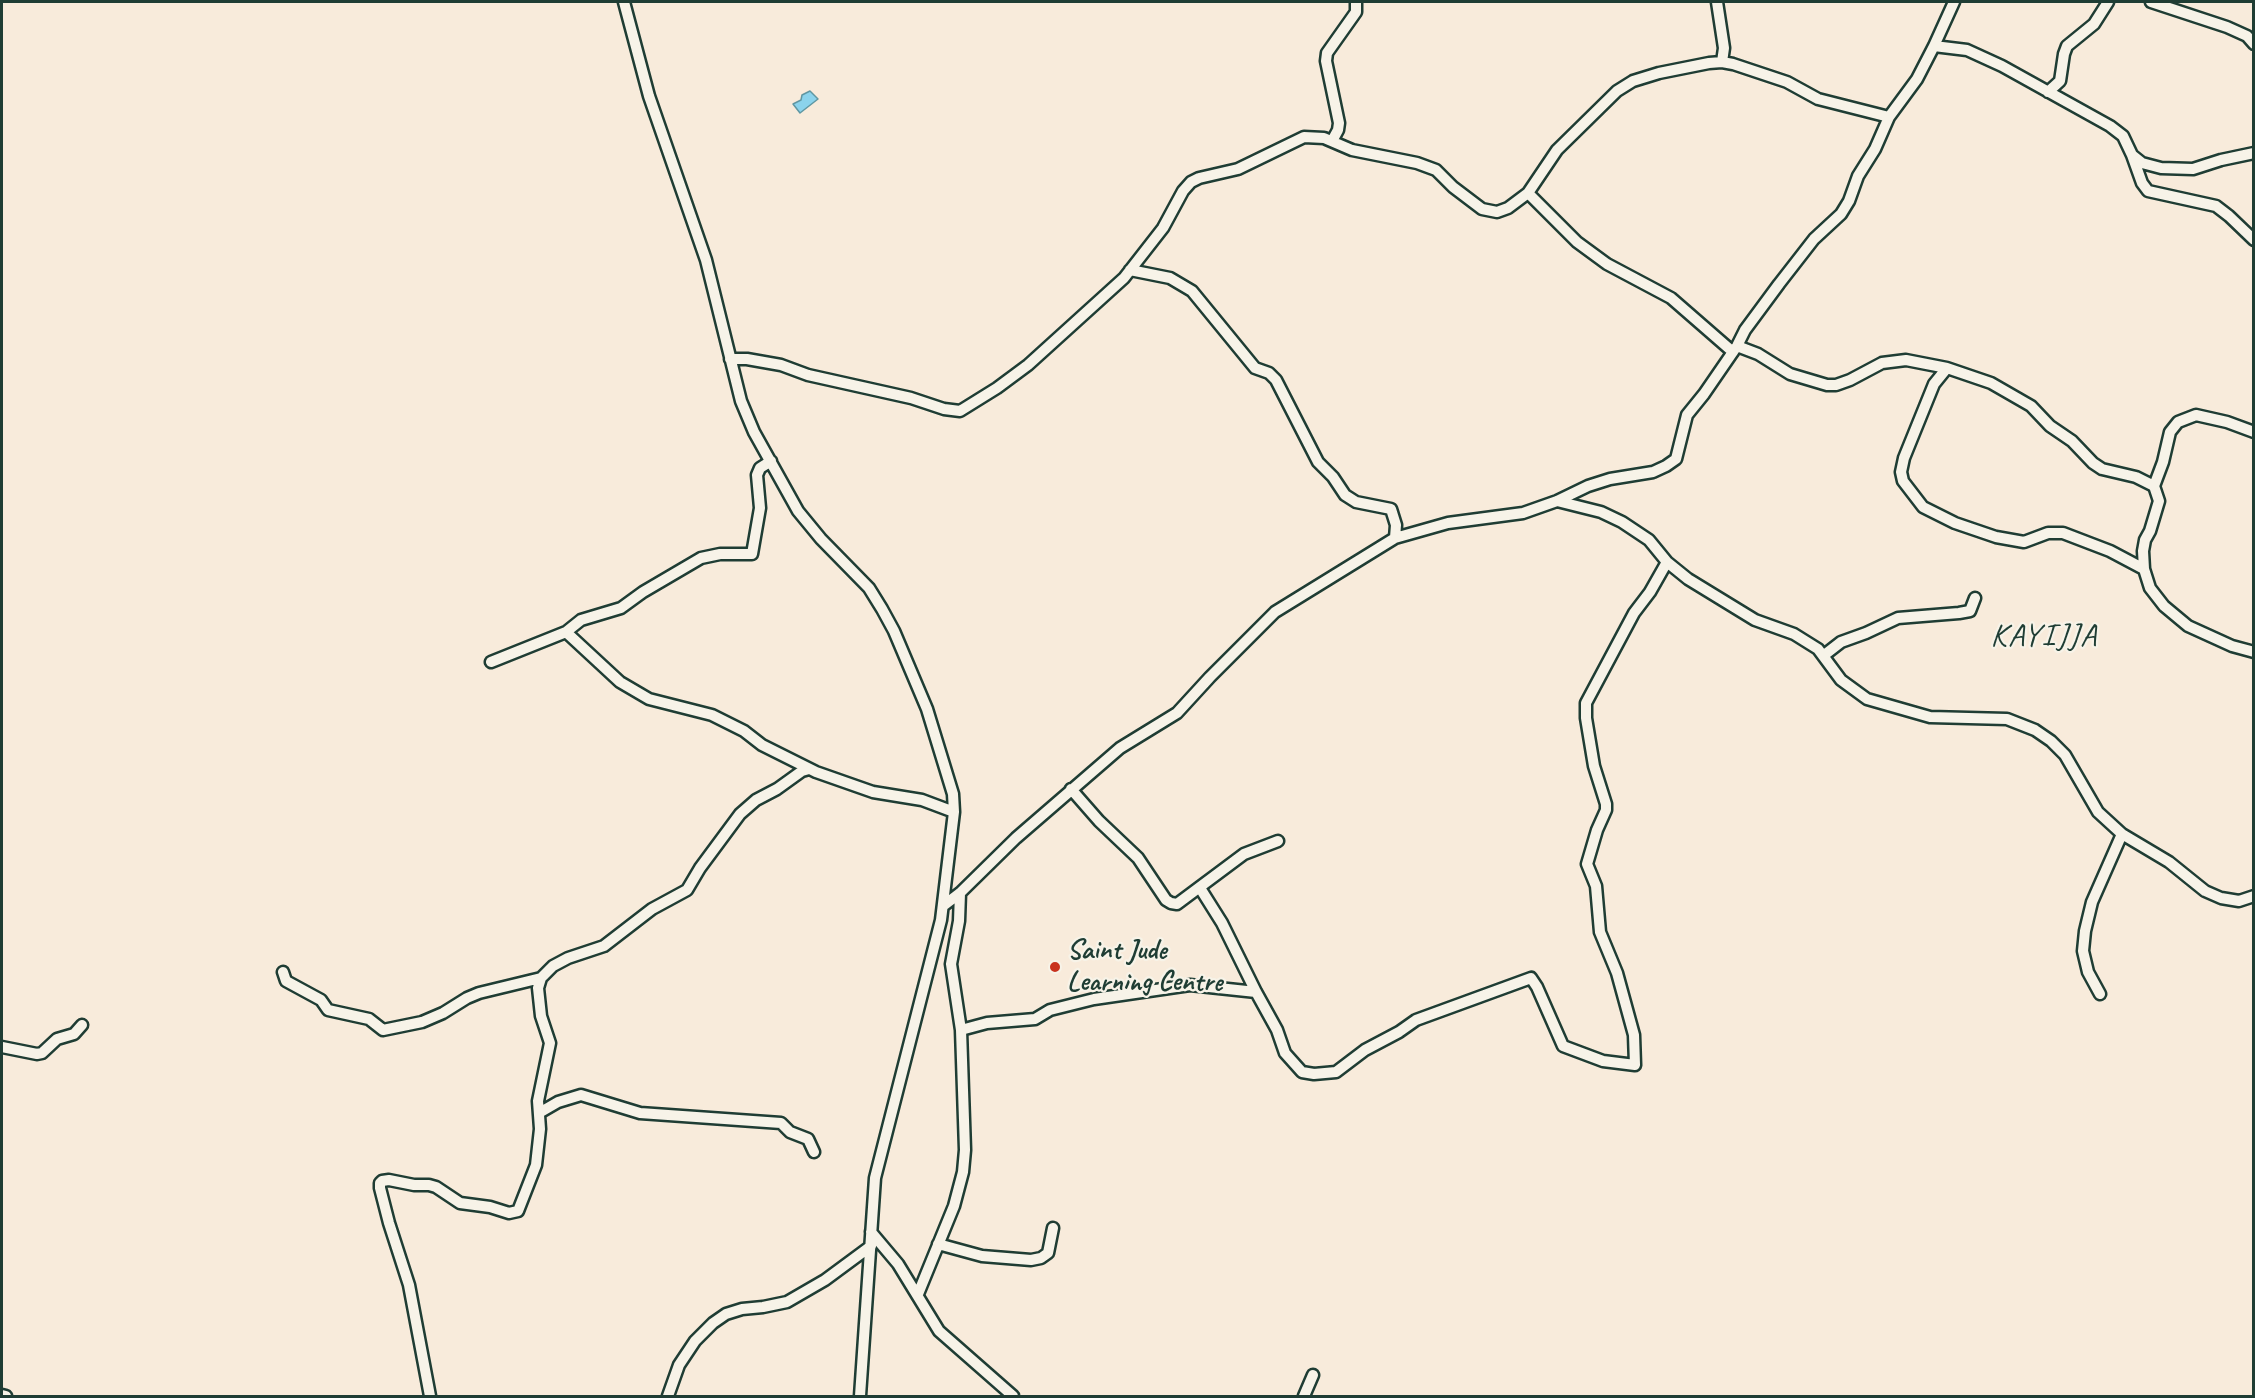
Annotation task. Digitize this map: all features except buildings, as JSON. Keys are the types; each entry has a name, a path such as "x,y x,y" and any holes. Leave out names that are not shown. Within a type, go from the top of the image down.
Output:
{"street":[{"path":"624,2 649,96 706,260 741,401 798,511 821,539 869,588 894,631 927,709 949,777 954,812 942,906 875,1178 860,1396"},
{"path":"1332,141 1339,123 1326,61 1327,53 1356,12 1356,2"},
{"path":"1717,2 1724,48 1722,62"},
{"path":"942,906 960,893 1016,838 1120,748 1177,713 1210,676 1275,612 1395,538 1448,523 1523,513 1610,479 1653,472 1676,459 1688,415 1779,284 1814,239 1841,214 1849,201 1858,176 1875,149 1889,117 1917,79 1954,2"},
{"path":"2048,92 2060,81 2067,46 2094,24 2108,2"},
{"path":"2151,2 2227,27 2247,36 2253,44"},
{"path":"1934,46 1967,50 2002,66 2110,126 2122,136 2142,183 2148,191 2216,206 2253,240"},
{"path":"730,359 747,359 781,365 808,375 960,411 1028,365 1124,278 1170,220 1183,191 1191,182 1238,169 1304,137 1332,141 1352,150 1417,163 1436,170 1453,187 1489,212 1497,212 1508,208 1528,193 1557,150 1617,91 1633,81 1659,73 1722,62 1767,74 1818,99 1889,117"},
{"path":"2132,155 2142,163 2193,169 2252,150"},
{"path":"1528,193 1578,242 1607,264 1671,298 1735,349 1758,354 1790,374 1827,386 1843,382 1882,363 1892,361 1906,360 1947,368 1991,383 2031,406 2050,426 2072,441 2084,455 2102,469 2136,477 2154,486"},
{"path":"1130,270 1170,278 1192,291 1255,368 1269,373 1276,380 1318,462 1333,477 1345,495 1356,502 1391,509 1396,525 1395,538"},
{"path":"1947,368 1934,384 1904,458 1901,471 1903,480 1923,507 1955,523 1996,537 2024,542 2048,533 2063,533 2110,551 2144,569"},
{"path":"2253,432 2227,422 2196,416 2187,417 2178,422 2170,432 2163,462 2154,486 2159,501 2151,531 2145,540 2144,569 2150,588 2164,606 2188,626 2232,646 2253,652"},
{"path":"491,662 566,632 581,620 621,608 643,592 701,558 720,554 752,554 760,508 756,475 760,468 771,461"},
{"path":"1557,501 1601,512 1622,522 1649,540 1666,562 1688,579 1755,620 1794,634 1818,649 1841,680 1867,699 1930,717 2007,719 2035,730 2065,755 2098,812 2122,834 2169,862 2205,891 2221,898 2238,901 2253,896"},
{"path":"1200,888 1222,922 1277,1030 1285,1053 1302,1072 1308,1074 1336,1072 1365,1050 1400,1032 1416,1020 1530,978 1537,987 1563,1046 1603,1061 1635,1065 1634,1035 1617,973 1600,932 1596,886 1587,864 1597,830 1606,810 1606,804 1594,766 1586,718 1586,703 1634,613 1650,592 1666,562"},
{"path":"1823,656 1841,642 1898,618 1959,614 1970,611 1975,598"},
{"path":"566,632 620,682 648,699 712,716 809,769 873,792 922,800 954,812"},
{"path":"430,1396 409,1285 389,1223 380,1188 382,1181 429,1185 460,1203 514,1213 521,1204 536,1164 540,1130 538,1101 550,1043 541,1016 538,988 541,978 553,966 568,958 604,945 652,909 687,890 700,868 740,814 756,800 777,789 802,771 809,769"},
{"path":"1071,789 1099,822 1138,858 1166,900 1177,904 1244,854 1278,841"},
{"path":"2100,993 2088,972 2083,951 2085,931 2092,902 2122,834"},
{"path":"918,1294 954,1206 963,1172 965,1142 962,1030 951,964 960,921 960,893"},
{"path":"283,972 286,981 321,1000 328,1010 369,1019 383,1030 422,1022 479,993 541,978"},
{"path":"962,1030 987,1023 1035,1019 1050,1010 1094,999 1190,984 1256,992"},
{"path":"2,1047 42,1053 57,1039 74,1034 82,1025"},
{"path":"539,1113 558,1102 581,1095 640,1113 781,1123 790,1132 808,1139 814,1152"},
{"path":"938,1244 982,1256 1031,1260 1041,1258 1048,1253 1053,1228"},
{"path":"871,1232 898,1264 939,1331 1013,1396"},
{"path":"668,1396 679,1365 695,1341 713,1323 726,1314 742,1309 787,1302 825,1280 871,1245"},
{"path":"1304,1396 1313,1375"},
{"path":"2,1395 6,1396"}],"water":[{"path":"810,91 818,99 800,113 793,104"}],"place":[{"name":"Saint Jude Learning Centre","path":"1055,967"}],"district":[{"name":"KAYIJJA","path":"2044,637"}]}
